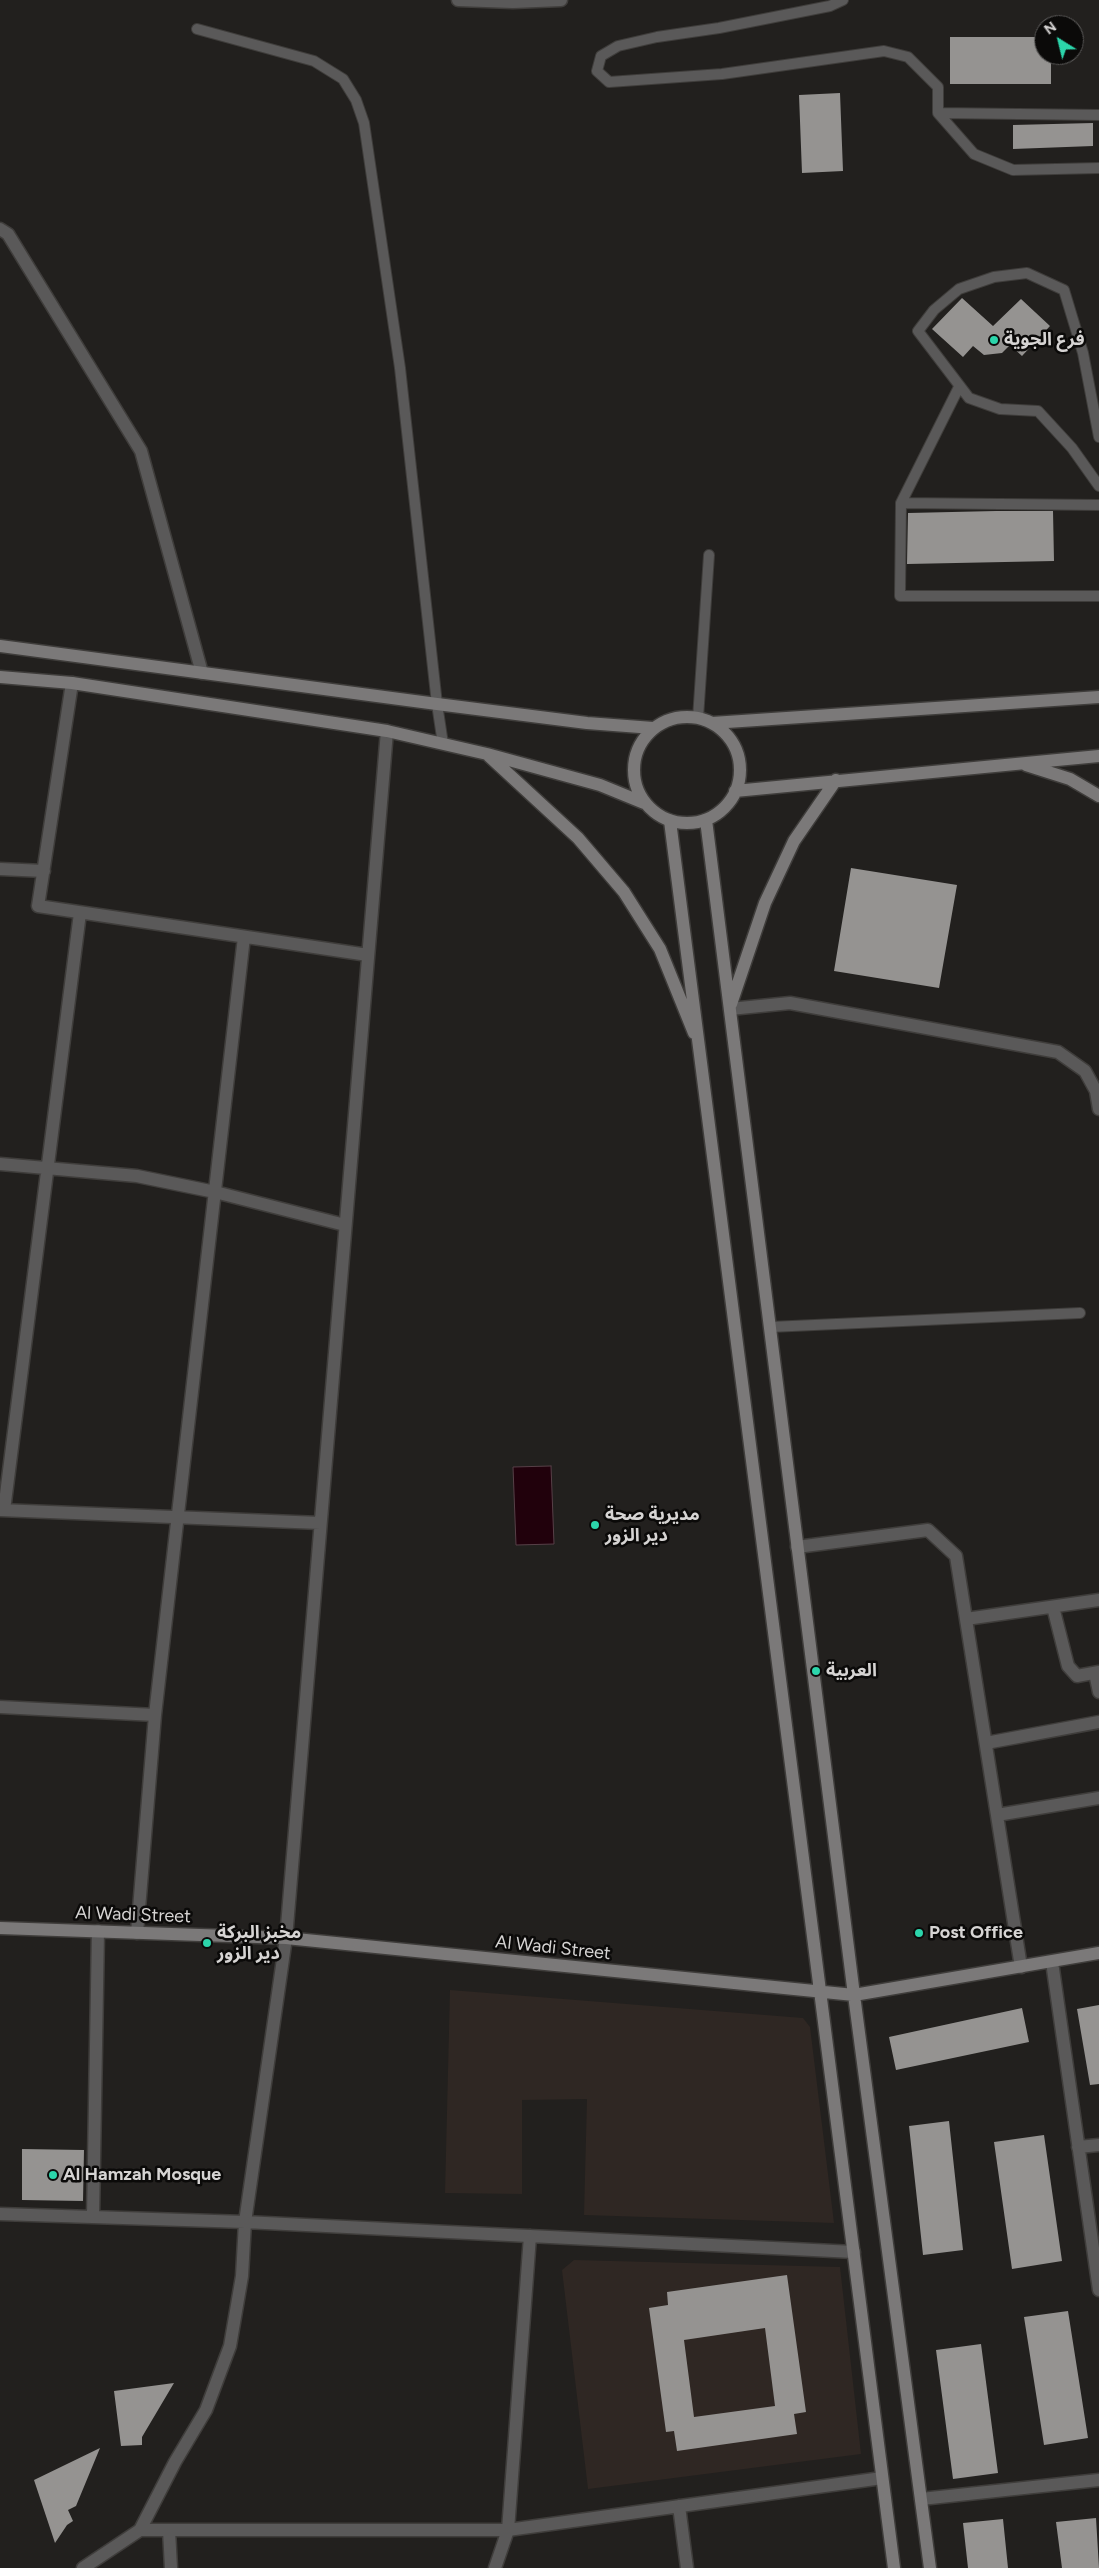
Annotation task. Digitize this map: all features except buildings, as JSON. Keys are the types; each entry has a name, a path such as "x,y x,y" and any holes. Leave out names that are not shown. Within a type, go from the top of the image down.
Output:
{"main road":[{"path":"0,646 587,723 654,728"},
{"path":"0,677 72,684 387,731 487,754 600,785 644,803 656,814 670,821 688,823 706,820 723,808 735,791 739,768 734,745 712,723 698,718 682,717 667,721 654,728 642,741 635,756 635,780 644,803"},
{"path":"712,723 1099,697"},
{"path":"487,754 578,838 624,892 660,948 701,1051"},
{"path":"735,791 1099,756"},
{"path":"1022,763 1070,779 1099,796"},
{"path":"730,1009 765,902 794,841 836,780"},
{"path":"706,820 854,1995 930,2568"},
{"path":"670,821 894,2568"},
{"name":"Al Wadi Street","path":"0,1928 286,1938 854,1995 1099,1953"}],"street":[{"path":"458,0 513,2 561,0"},
{"path":"0,229 8,234 142,451 202,673"},
{"path":"72,684 38,906 368,956"},
{"path":"83,2568 140,2530 175,2462 206,2410 230,2346 242,2276 244,2222 286,1938 387,731"},
{"path":"0,869 44,871"},
{"path":"80,912 2,1510 320,1523"},
{"path":"137,1933 155,1715 244,937"},
{"path":"730,1009 790,1003 1058,1052 1085,1071 1096,1091 1099,1110"},
{"path":"0,1164 137,1176 215,1192 345,1225"},
{"path":"797,1546 928,1530 956,1556 1021,1967"},
{"path":"966,1620 1099,1600"},
{"path":"1053,1607 1068,1666 1077,1676 1097,1672 1099,1692"},
{"path":"0,1707 155,1715"},
{"path":"986,1743 1099,1722"},
{"path":"997,1815 1099,1798"},
{"path":"93,2217 98,1931"},
{"path":"1052,1962 1099,2290"},
{"path":"1078,2147 1099,2145"},
{"path":"0,2214 244,2222 854,2252"},
{"path":"496,2568 508,2530 530,2236"},
{"path":"140,2530 508,2530 882,2478"},
{"path":"921,2499 1099,2480"},
{"path":"679,2506 687,2568"},
{"path":"169,2530 171,2568"}],"lane":[{"path":"843,0 830,6 618,46 600,56 597,71 609,82 722,74 884,51 908,57 938,88 938,113 974,154 1014,170 1099,168"},
{"path":"197,29 314,61 343,79 356,100 364,123 400,368 443,744"},
{"path":"938,113 1099,115"},
{"path":"1099,437 1083,353 1064,290 1028,273 994,277 959,290 934,310 918,331 969,398 1000,409 1038,412 1072,448 1099,486"},
{"path":"959,387 901,503 900,596 1099,596"},
{"path":"901,503 1099,504"},
{"path":"698,718 708,555"},
{"path":"770,1327 1080,1313"}],"shaded area":[{"path":"551,1466 554,1544 516,1545 513,1467"},
{"path":"450,1990 803,2018 810,2027 834,2223 584,2215 587,2099 522,2100 522,2194 445,2193"},
{"path":"574,2260 840,2267 861,2454 588,2489 562,2270"}],"place":[{"name":"فرع الجوية","path":"994,340"},
{"name":"مديرية صحة دير الزور","path":"595,1525"},
{"name":"العربية","path":"816,1671"},
{"name":"Post Office","path":"919,1933"},
{"name":"مخبز البركة دير الزور","path":"207,1943"},
{"name":"Al Hamzah Mosque","path":"53,2175"}]}
